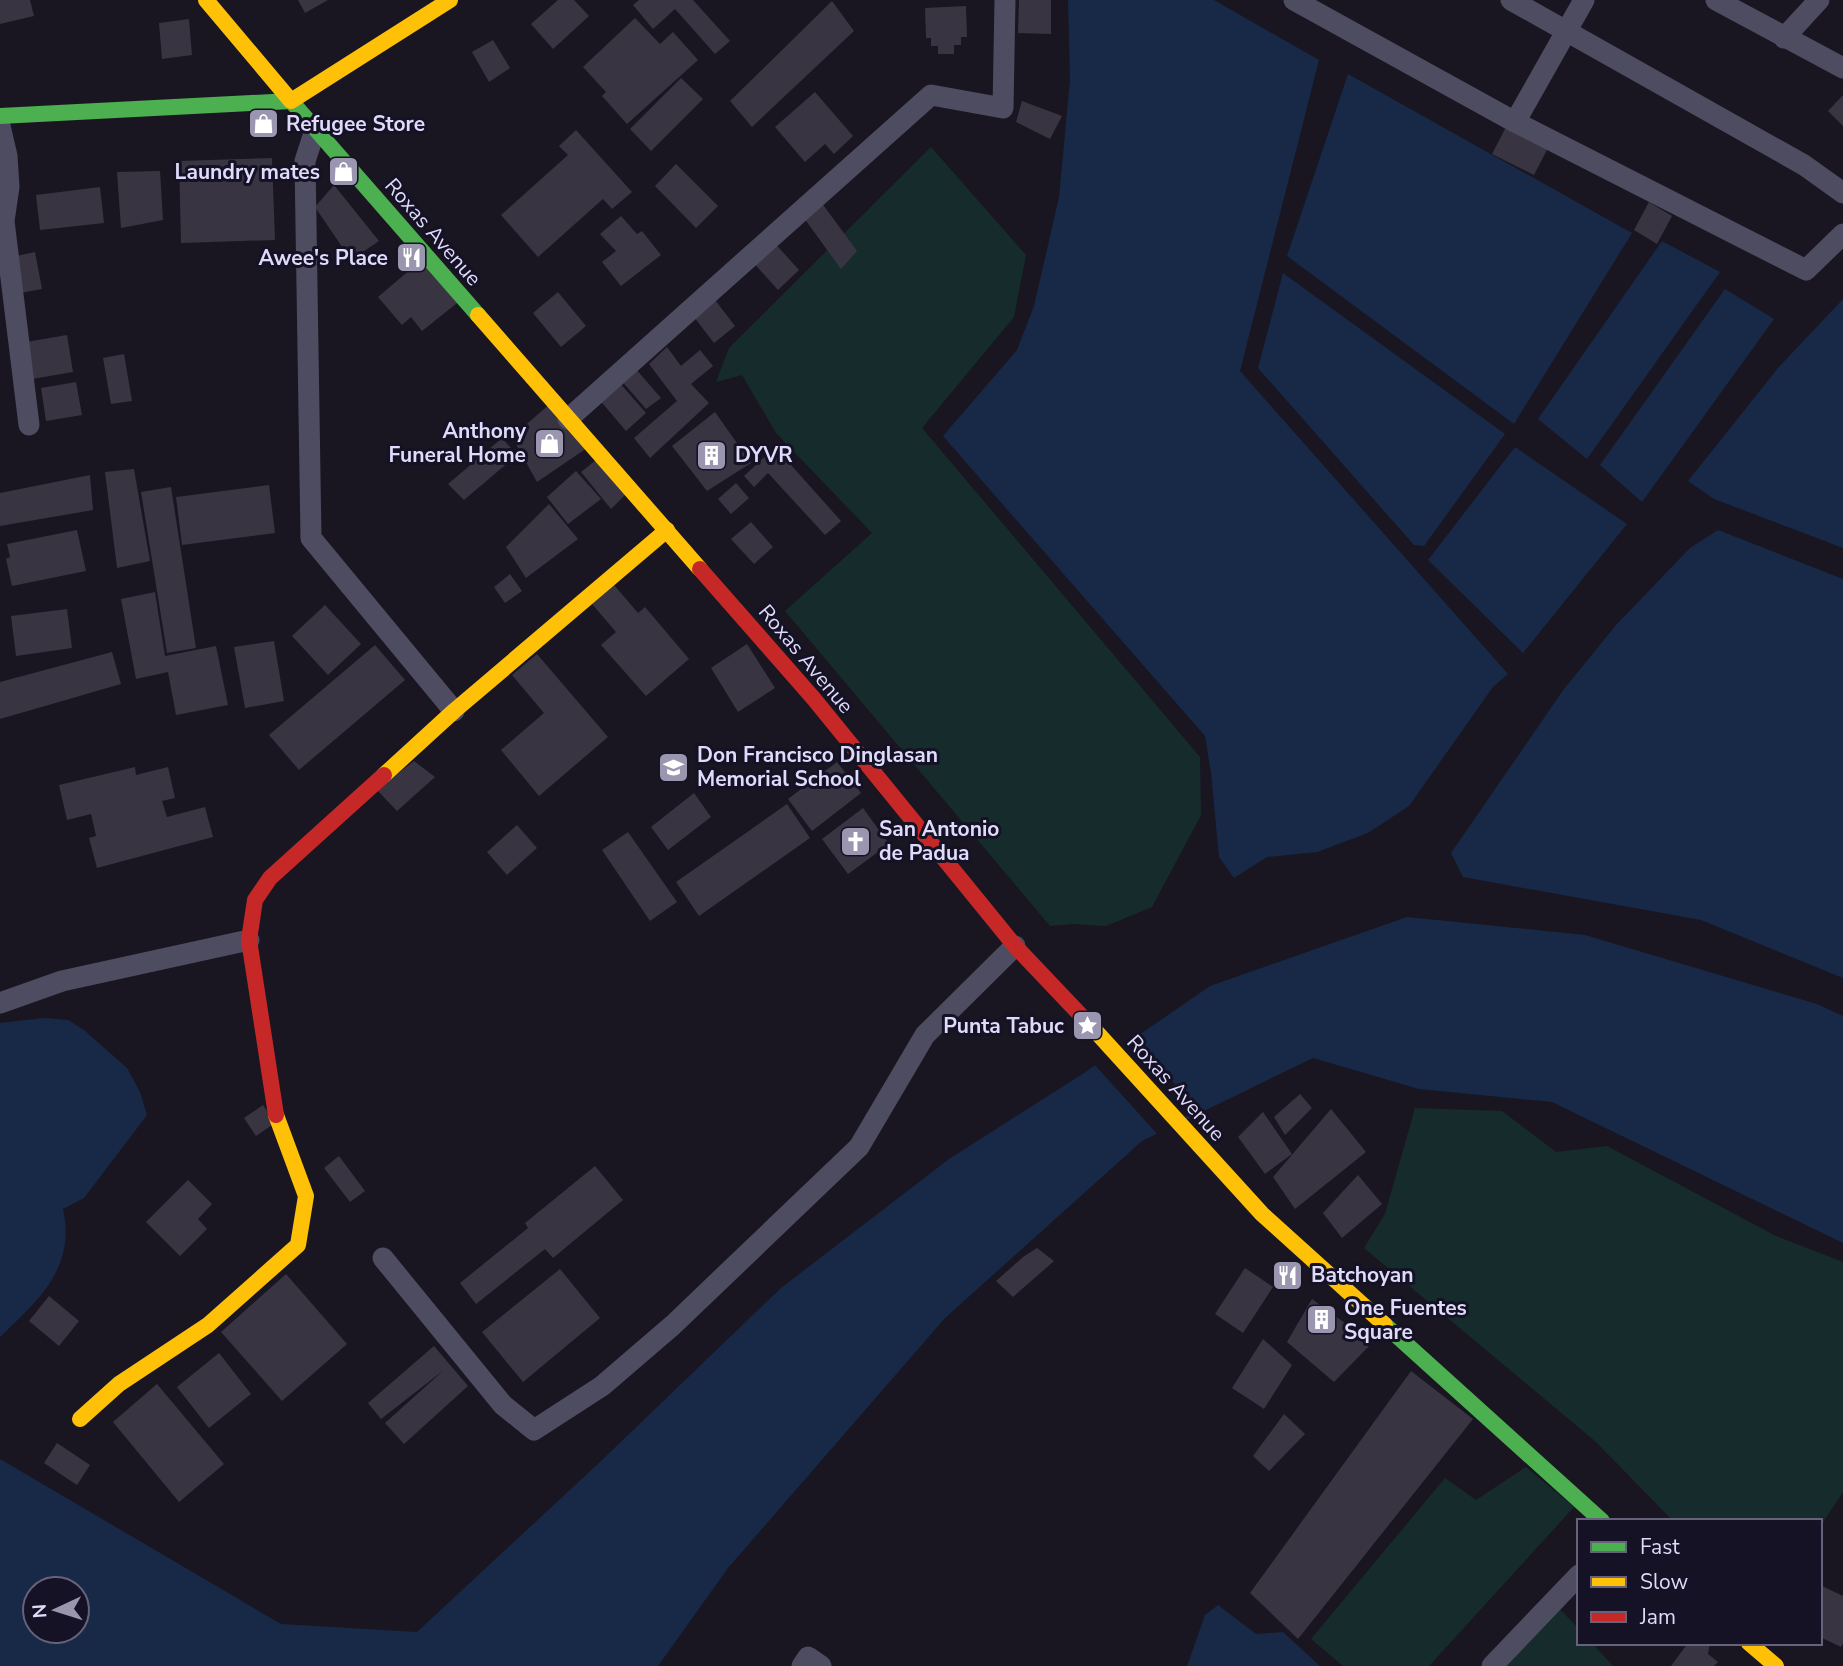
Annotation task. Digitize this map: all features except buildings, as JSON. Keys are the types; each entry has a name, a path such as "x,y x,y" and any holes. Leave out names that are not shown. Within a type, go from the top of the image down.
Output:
{"main road":[{"name":"Roxas Avenue","path":"206,0 291,101 814,699 1015,946 1103,1038 1262,1214 1600,1519"},
{"path":"0,116 291,101 450,0"},
{"path":"80,1419 119,1384 208,1325 298,1245 306,1196 274,1110 250,940 256,900 270,878 454,711 667,530"},
{"path":"1751,1645 1776,1666"}],"street":[{"path":"568,419 931,95 1003,108 1005,0"},
{"path":"1294,0 1515,122 1806,270 1843,234"},
{"path":"1511,0 1804,165 1843,193"},
{"path":"1515,122 1584,0"},
{"path":"1716,0 1843,68"},
{"path":"1784,38 1819,0"},
{"path":"0,126 7,156 9,187 4,220 29,425"},
{"path":"316,127 304,161 311,538 454,711"},
{"path":"0,1003 62,981 250,940"},
{"path":"383,1258 503,1405 534,1430 602,1386 673,1325 859,1147 925,1035 1015,946"},
{"path":"1492,1666 1577,1577"},
{"path":"802,1666 808,1657 821,1666"}],"green space":[{"path":"931,147 1026,255 1014,317 922,428 1200,757 1201,815 1152,907 1106,926 1050,926 785,611 872,533 776,433 742,375 716,382 729,348"},
{"path":"1415,1108 1502,1111 1556,1152 1607,1146 1776,1236 1843,1262 1843,1492 1822,1524 1822,1519 1671,1519 1596,1442 1364,1248 1385,1214"},
{"path":"1526,1467 1574,1507 1429,1666 1343,1666 1311,1639 1445,1478 1476,1500"},
{"path":"1559,1608 1577,1627 1577,1645 1594,1645 1613,1666 1499,1666"}],"water":[{"path":"1068,0 1214,0 1319,60 1240,371 1508,674 1493,687 1409,806 1368,833 1317,852 1267,857 1234,878 1219,857 1205,736 943,436 1017,350 1034,306 1059,197 1070,80"},
{"path":"1348,74 1632,233 1514,424 1287,256"},
{"path":"1662,241 1720,272 1587,459 1538,419"},
{"path":"1283,273 1505,434 1424,546 1414,545 1258,368"},
{"path":"1725,289 1774,319 1642,502 1600,465"},
{"path":"1843,299 1843,548 1714,499 1688,481 1778,368"},
{"path":"1515,447 1627,524 1523,653 1428,560"},
{"path":"1718,530 1843,579 1843,978 1701,920 1463,877 1451,853 1564,689 1616,625 1690,548"},
{"path":"1407,917 1585,935 1817,1004 1843,1016 1843,1243 1552,1102 1419,1089 1313,1058 1142,1141 945,1318 728,1568 658,1666 0,1666 0,1459 281,1624 417,1632 601,1461 781,1288 949,1159 1084,1073 1210,986"},
{"path":"43,1018 68,1020 84,1030 127,1068 140,1092 147,1115 84,1198 63,1209 66,1230 59,1266 40,1296 0,1337 0,1023"},
{"path":"1218,1605 1256,1634 1283,1632 1320,1666 1187,1666 1205,1615"}],"pier":[{"path":"1132,1036 1196,1108 1171,1130 1159,1136 1093,1063"}],"traffic: fast":[{"path":"0,116 291,101 478,315"},
{"path":"1385,1325 1600,1519"}],"traffic: slow":[{"path":"206,0 291,101 450,0"},
{"path":"478,315 700,569"},
{"path":"384,775 454,711 667,530"},
{"path":"1090,1025 1262,1214 1385,1325"},
{"path":"80,1419 119,1384 208,1325 298,1245 306,1196 276,1115"},
{"path":"1751,1645 1776,1666"}],"traffic: jam":[{"path":"700,569 814,699 1015,946 1090,1025"},
{"path":"276,1115 249,940 255,900 270,878 384,775"}],"place":[{"name":"Refugee Store","path":"263,124"},
{"name":"Laundry mates","path":"343,172"},
{"name":"Awee's Place","path":"411,258"},
{"name":"Anthony Funeral Home","path":"549,443"},
{"name":"DYVR","path":"712,455"},
{"name":"Don Francisco Dinglasan Memorial School","path":"674,767"},
{"name":"San Antonio de Padua","path":"856,841"},
{"name":"Punta Tabuc","path":"1087,1026"},
{"name":"Batchoyan","path":"1288,1275"},
{"name":"One Fuentes Square","path":"1321,1320"}]}
